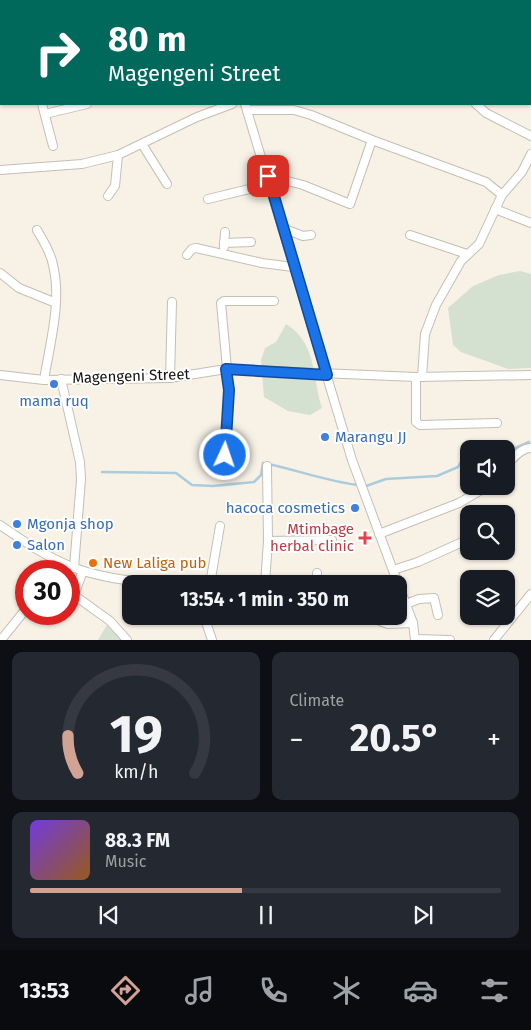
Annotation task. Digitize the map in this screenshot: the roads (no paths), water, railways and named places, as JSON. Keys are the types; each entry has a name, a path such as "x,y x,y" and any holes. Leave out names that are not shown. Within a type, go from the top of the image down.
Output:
{"street":[{"path":"42,105 53,146"},
{"path":"45,114 83,105"},
{"path":"0,170 82,164 118,155 197,117 229,105"},
{"path":"477,105 486,113 531,136"},
{"path":"395,575 352,460 246,107 294,110 331,122 372,140 486,182 502,195"},
{"path":"208,200 269,180 303,185 350,204 372,140"},
{"path":"142,144 166,184"},
{"path":"496,423 420,425 416,422 419,377 428,326 452,276 467,254 479,244 502,195 522,172 531,154"},
{"path":"108,196 115,186 118,155"},
{"path":"495,209 531,224"},
{"path":"282,228 298,235 311,235"},
{"path":"37,230 53,264 56,303 44,380"},
{"path":"224,254 225,232"},
{"path":"410,235 467,254"},
{"path":"224,243 251,242"},
{"path":"187,255 192,249 196,248 262,264 293,266"},
{"path":"0,273 19,288 56,303"},
{"path":"225,455 229,390 221,303 274,301"},
{"path":"170,378 172,302"},
{"name":"Magengeni Street","path":"0,375 44,380 170,378 226,369 327,375 419,377 531,375"},
{"path":"61,379 77,446 81,479 75,560"},
{"path":"515,457 526,448 531,448"},
{"path":"266,575 268,541 268,466"},
{"path":"379,534 459,503 473,495"},
{"path":"0,525 54,559"},
{"path":"212,575 220,526"},
{"path":"268,541 332,540"},
{"path":"393,570 418,562 460,543"},
{"path":"80,570 122,578"},
{"path":"83,571 74,595 110,621 126,640"},
{"path":"494,640 531,594"},
{"path":"407,604 419,599 434,598 438,615"},
{"path":"407,607 415,640 450,640"},
{"path":"1,640 15,623"},
{"path":"407,623 412,623"},
{"path":"207,625 212,640"}],"waterway":[{"path":"515,448 529,442"},
{"path":"102,472 176,473 192,485 213,486 254,482 261,475 263,463 334,481 358,485"},
{"path":"366,486 386,479 437,476 458,467 460,464"}],"place":[{"name":"mama ruq","path":"54,384"},
{"name":"Marangu JJ","path":"325,437"},
{"name":"hacoca cosmetics","path":"355,508"},
{"name":"Mgonja shop","path":"17,524"},
{"name":"Mtimbage herbal clinic","path":"365,538"},
{"name":"Salon","path":"17,545"},
{"name":"New Laliga pub","path":"93,563"}]}
